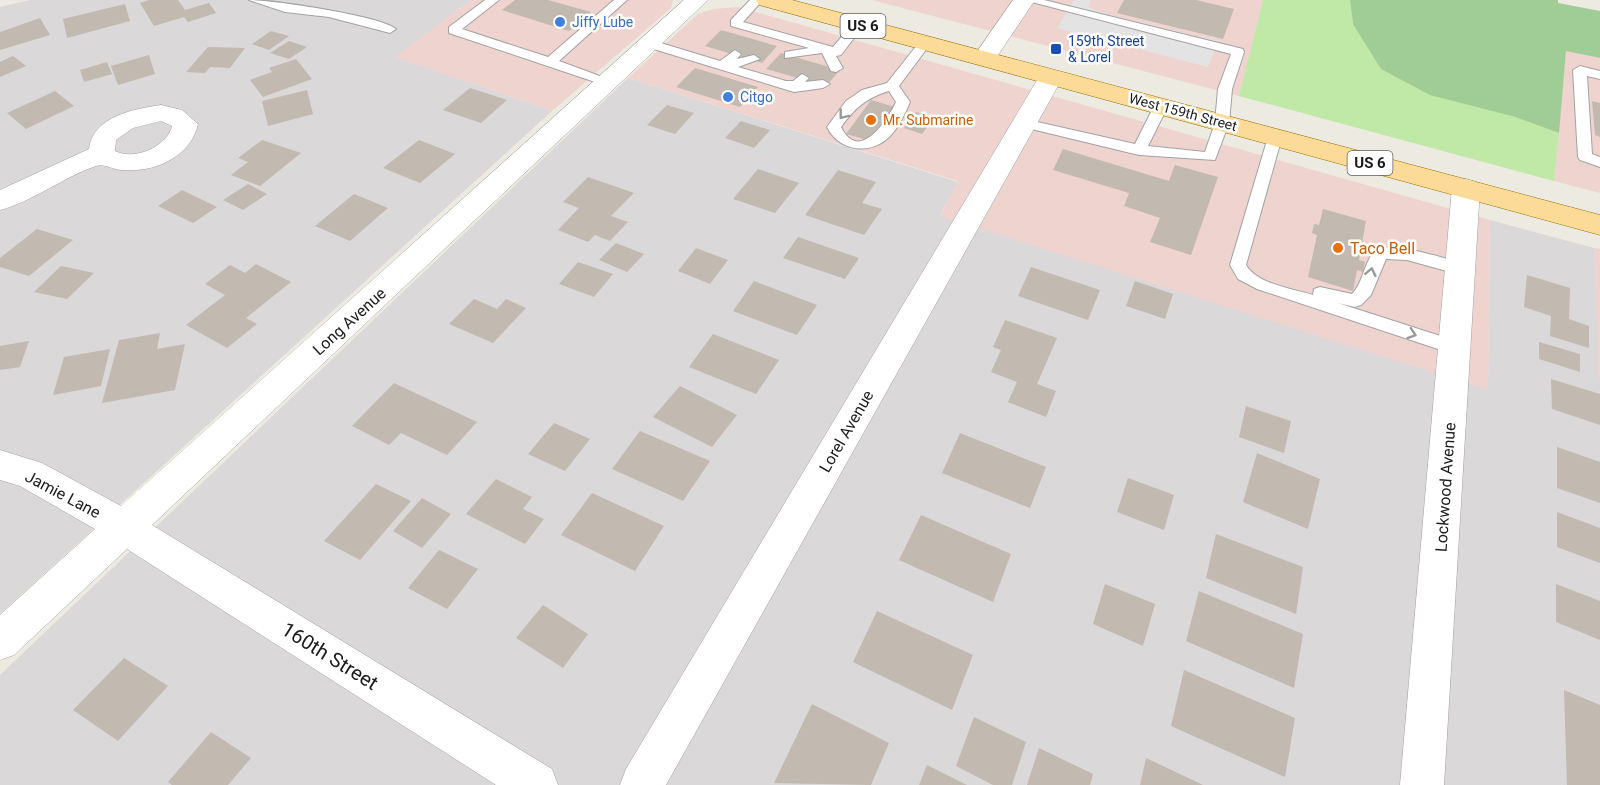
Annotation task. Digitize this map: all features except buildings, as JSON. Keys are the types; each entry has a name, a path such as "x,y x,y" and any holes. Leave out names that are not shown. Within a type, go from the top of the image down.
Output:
{"main road":[{"name":"West 159th Street","path":"767,0 1600,225"}],"street":[{"name":"Long Avenue","path":"0,641 697,0"},
{"path":"984,58 1024,0"},
{"name":"Lorel Avenue","path":"642,785 1051,77"},
{"path":"0,201 55,172 103,153"},
{"name":"Lockwood Avenue","path":"1422,785 1466,188"},
{"name":"Jamie Lane","path":"0,465 30,474 124,527"},
{"name":"160th Street","path":"124,527 536,785"}],"lane":[{"path":"255,0 285,8 330,13 390,29"},
{"path":"493,0 453,30 609,82"},
{"path":"757,0 735,23 768,45"},
{"path":"1024,123 1139,150 1210,157 1222,123 1225,89 1238,52 1030,0"},
{"path":"550,62 616,1"},
{"path":"730,33 754,34 836,52 858,25"},
{"path":"892,86 903,102 896,118 880,141 867,146 850,143 838,136 834,127 851,104 867,93 892,86 925,43"},
{"path":"651,44 723,66 798,83 823,84"},
{"path":"715,48 723,66"},
{"path":"790,55 826,49"},
{"path":"815,62 826,49"},
{"path":"826,49 836,68"},
{"path":"723,66 735,54"},
{"path":"723,66 754,59"},
{"path":"1600,75 1580,70 1585,157 1600,162"},
{"path":"777,71 798,83"},
{"path":"1139,150 1161,106"},
{"path":"1275,137 1238,265 1244,275 1263,285 1456,348"},
{"path":"1243,250 1254,268 1275,279 1355,302 1364,295 1374,260 1382,253 1407,254 1461,269"}],"shaded area":[{"path":"30,0 471,0 396,57 552,111 0,614 0,7"},
{"path":"471,0 673,0 671,8 552,111 395,57"},
{"path":"872,0 1263,0 1239,96"},
{"path":"1074,0 1091,0 1088,7 1110,15 1218,41 1208,67 1057,28"},
{"path":"738,7 1490,220 1488,390 940,216 958,181 628,78 698,14 713,9"},
{"path":"1566,50 1600,58 1600,193 1554,181"},
{"path":"628,78 958,182 940,215 1488,389 1490,220 1594,248 1600,381 1600,785 0,785 0,675"},
{"path":"1594,248 1600,249 1600,381 1599,381"}],"green space":[{"path":"1263,0 1350,0 1353,24 1512,116 1559,133 1554,181 1239,96"},
{"path":"1350,0 1558,0 1558,3 1600,11 1600,58 1566,51 1559,133 1512,116 1430,95 1381,69 1353,24"}],"place":[{"name":"Jiffy Lube","path":"560,22"},
{"name":"159th Street & Lorel","path":"1056,49"},
{"name":"Citgo","path":"728,97"},
{"name":"Mr. Submarine","path":"871,120"},
{"name":"Taco Bell","path":"1338,248"}]}
